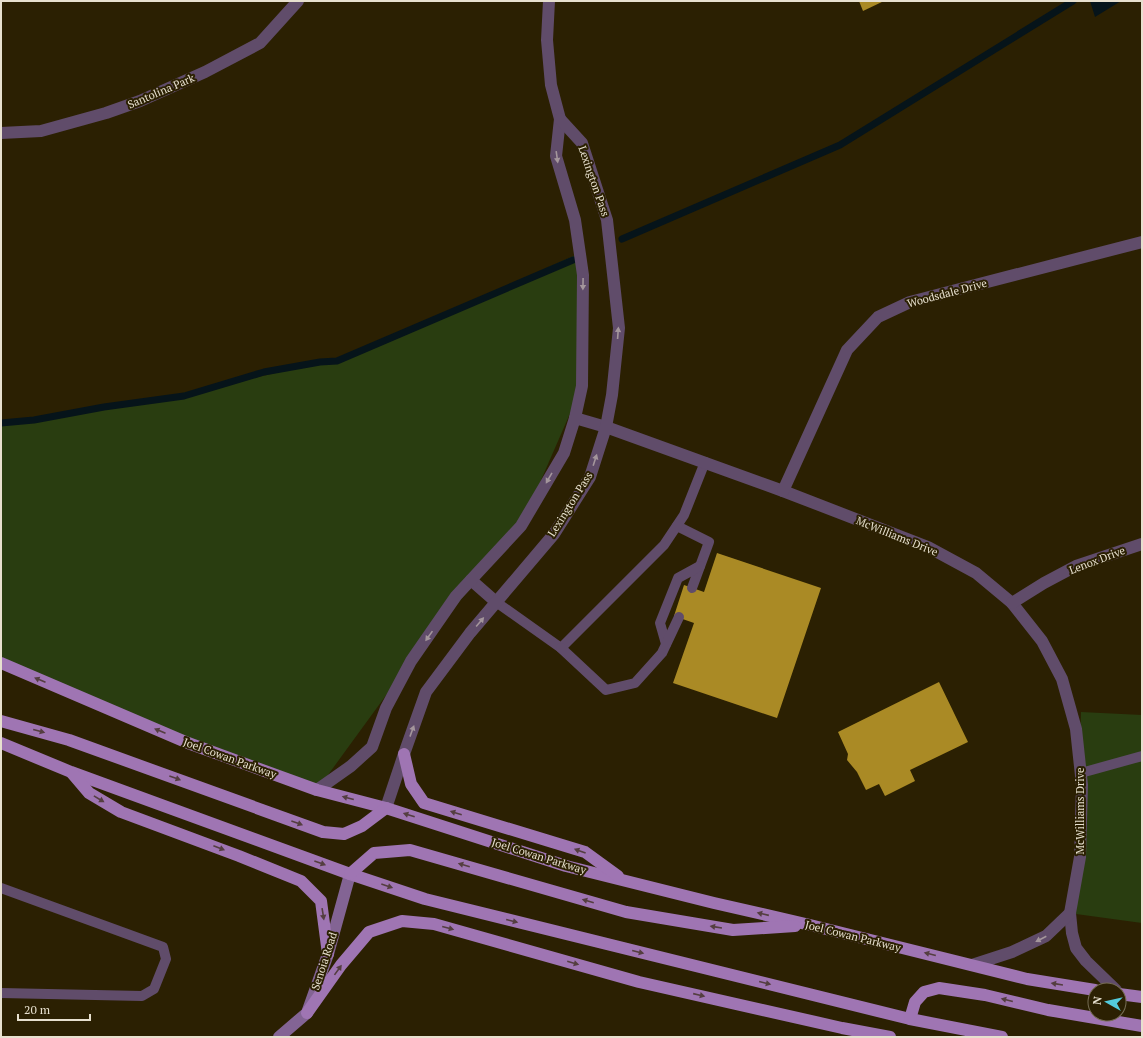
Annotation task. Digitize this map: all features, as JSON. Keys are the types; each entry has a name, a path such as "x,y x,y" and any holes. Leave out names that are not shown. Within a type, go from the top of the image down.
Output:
{"main road":[{"name":"Joel Cowan Parkway","path":"1,663 188,743 317,790 386,808 566,866 714,903 972,964 1027,979 1087,989"},
{"path":"1,721 69,740 323,832 344,834 362,826 386,808"},
{"path":"1,743 72,772 350,874 425,899 910,1019 1002,1037"},
{"path":"404,754 411,784 424,803 585,852 624,880"},
{"path":"72,772 89,793 122,812 301,881 321,901 328,954"},
{"path":"350,874 374,853 410,850 626,912 732,930 810,925"},
{"path":"307,1013 341,965 369,932 402,921 434,924 640,982 842,1028 890,1037"},
{"path":"910,1019 915,1002 924,992 939,988 985,995 1048,1010 1142,1026"},
{"path":"1127,994 1142,997"}],"street":[{"name":"Santolina Park","path":"1,133 41,130 106,113 140,101 205,72 260,43 298,1"},
{"name":"Lexington Pass","path":"317,790 351,766 372,746 386,708 411,661 456,596 521,526 564,454 575,418 582,386 583,275 575,220 556,156 560,119 551,85 547,40 549,1"},
{"name":"Lexington Pass","path":"386,808 426,692 470,633 554,534 590,477 606,427 612,395 618,328 607,220 582,143 560,119"},
{"name":"Woodsdale Drive","path":"783,491 847,350 878,317 910,302 1142,242"},
{"name":"McWilliams Drive","path":"575,418 606,427 705,462 928,547 976,573 1012,603 1042,641 1062,679 1076,729 1082,785 1080,857 1070,913 1072,933 1076,948 1086,961 1107,982"},
{"name":"Lenox Drive","path":"1012,603 1044,583 1076,566 1132,546 1142,544"},
{"path":"471,580 496,602"},
{"name":"Senoia Road","path":"279,1037 307,1013 328,954 350,874"},
{"path":"972,964 1012,952 1046,936 1070,913"}],"lane":[{"path":"561,648 664,545 684,515 705,462"},
{"path":"677,526 709,542 692,588"},
{"path":"666,644 660,623 678,578 700,566"},
{"path":"496,602 561,648 606,690 635,683 662,653 679,618"},
{"path":"1081,773 1142,756"},
{"path":"1,888 163,947 166,959 154,989 142,996 1,992"}],"green space":[{"path":"580,253 582,386 521,526 411,661 317,790 1,663 1,425 211,388 353,355"},
{"path":"1081,712 1142,715 1142,923 1076,914"}],"shaded area":[{"path":"1090,1 1121,1 1095,17"}],"building":[{"path":"859,1 884,1 863,11"},
{"path":"717,553 821,588 777,718 673,683 694,623 674,616 684,585 704,592"},
{"path":"939,682 968,742 910,770 915,781 885,796 879,784 866,790 857,772 847,760 848,754 838,732"}],"waterway":[{"path":"622,239 840,145 1073,1"},
{"path":"1,423 34,420 104,407 184,396 264,372 320,362 337,361 573,260"}]}
